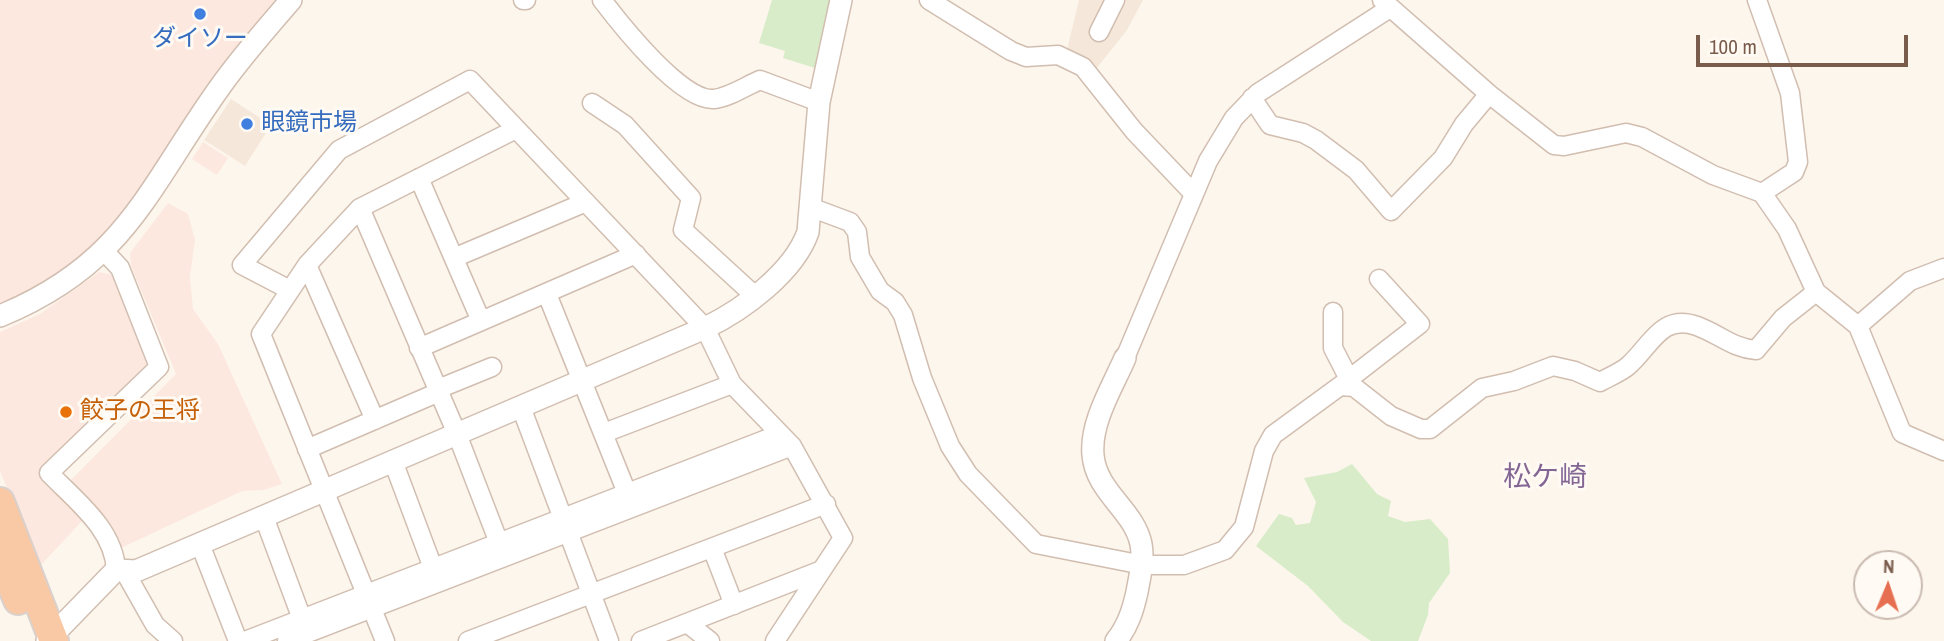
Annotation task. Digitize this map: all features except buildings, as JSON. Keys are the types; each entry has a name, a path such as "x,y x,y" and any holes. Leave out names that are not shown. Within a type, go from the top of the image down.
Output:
{"highway":[{"path":"0,502 47,640"},
{"path":"0,556 47,640"}],"street":[{"path":"0,316 51,291 104,252 150,196 220,87 291,0"},
{"path":"602,0 640,49 698,97 714,99 760,80 819,102"},
{"path":"47,640 120,571 136,571 733,314 802,250 808,232 819,102 841,0"},
{"path":"929,0 1011,51 1026,57 1058,55 1083,67 1135,131 1194,194"},
{"path":"1099,33 1115,0"},
{"path":"1757,0 1784,69 1792,104 1797,162 1794,172 1762,193"},
{"path":"1116,641 1124,631 1133,606 1143,565 1141,541 1098,479 1093,453 1102,411 1218,142 1252,98 1386,4 1489,94 1554,145 1564,146 1626,134 1642,137 1713,175 1762,193 1787,229 1815,292 1858,326 1902,433 1944,451"},
{"path":"288,289 242,265 339,150 470,80 705,328 732,384 786,440 826,504 843,538 775,641"},
{"path":"1252,98 1270,125 1303,133 1356,170 1391,211 1443,158 1464,124 1489,94"},
{"path":"592,103 625,125 691,198 684,230 755,296"},
{"path":"385,641 261,334 288,289 360,208 516,129"},
{"path":"419,178 456,257 481,321"},
{"path":"456,257 586,202"},
{"path":"810,207 850,222 857,232 860,257 880,291 895,302 903,316 922,378 950,446 968,474 991,499 1036,544 1143,565 1184,565 1225,550 1244,527 1264,451 1273,435 1420,324 1379,279"},
{"path":"360,208 457,434 499,543"},
{"path":"104,252 120,268 159,367 50,473 97,523 112,549 120,571 155,625 173,641"},
{"path":"419,348 636,254"},
{"path":"307,265 375,420"},
{"path":"1858,326 1910,281 1944,268"},
{"path":"1334,312 1333,348 1344,382 1391,416 1421,429 1430,429 1482,388 1514,381 1553,366 1575,371 1600,382 1628,366 1657,333 1670,324 1684,322 1700,327 1734,347 1756,350 1783,318 1815,292"},
{"path":"547,294 627,493"},
{"path":"307,449 492,367"},
{"path":"604,433 732,384"},
{"path":"521,407 609,641"},
{"path":"287,641 433,568 499,543 565,525 627,493 786,440"},
{"path":"369,601 786,440"},
{"path":"393,461 433,568"},
{"path":"468,641 826,504"},
{"path":"264,517 307,631"},
{"path":"200,544 238,641"},
{"path":"712,548 734,605"},
{"path":"647,640 822,570"},
{"path":"687,623 710,641"},
{"path":"244,641 307,631"}],"shaded area":[{"path":"0,0 281,0 109,236 45,284 0,305"},
{"path":"1079,0 1143,0 1127,30 1096,69 1066,54"},
{"path":"231,99 271,125 245,166 204,140"},
{"path":"203,142 228,158 217,175 192,159"},
{"path":"168,203 188,214 195,240 190,277 193,309 218,344 282,484 263,490 242,491 119,549 66,485 176,374 131,266 130,253"},
{"path":"99,272 113,275 149,361 148,368 42,475 84,519 39,567 0,471 0,332 40,314"}],"green space":[{"path":"772,0 835,0 815,68 783,58 785,51 759,43"},
{"path":"1352,464 1377,494 1391,501 1388,516 1405,522 1430,519 1448,539 1450,573 1429,603 1428,615 1418,641 1371,641 1343,622 1308,586 1256,546 1279,514 1292,518 1296,525 1310,523 1316,502 1304,478 1337,472"}],"place":[{"name":"ダイソー","path":"200,14"},
{"name":"眼鏡市場","path":"247,124"},
{"name":"餃子の王将","path":"66,412"}],"district":[{"name":"松ケ崎","path":"1545,478"}]}
